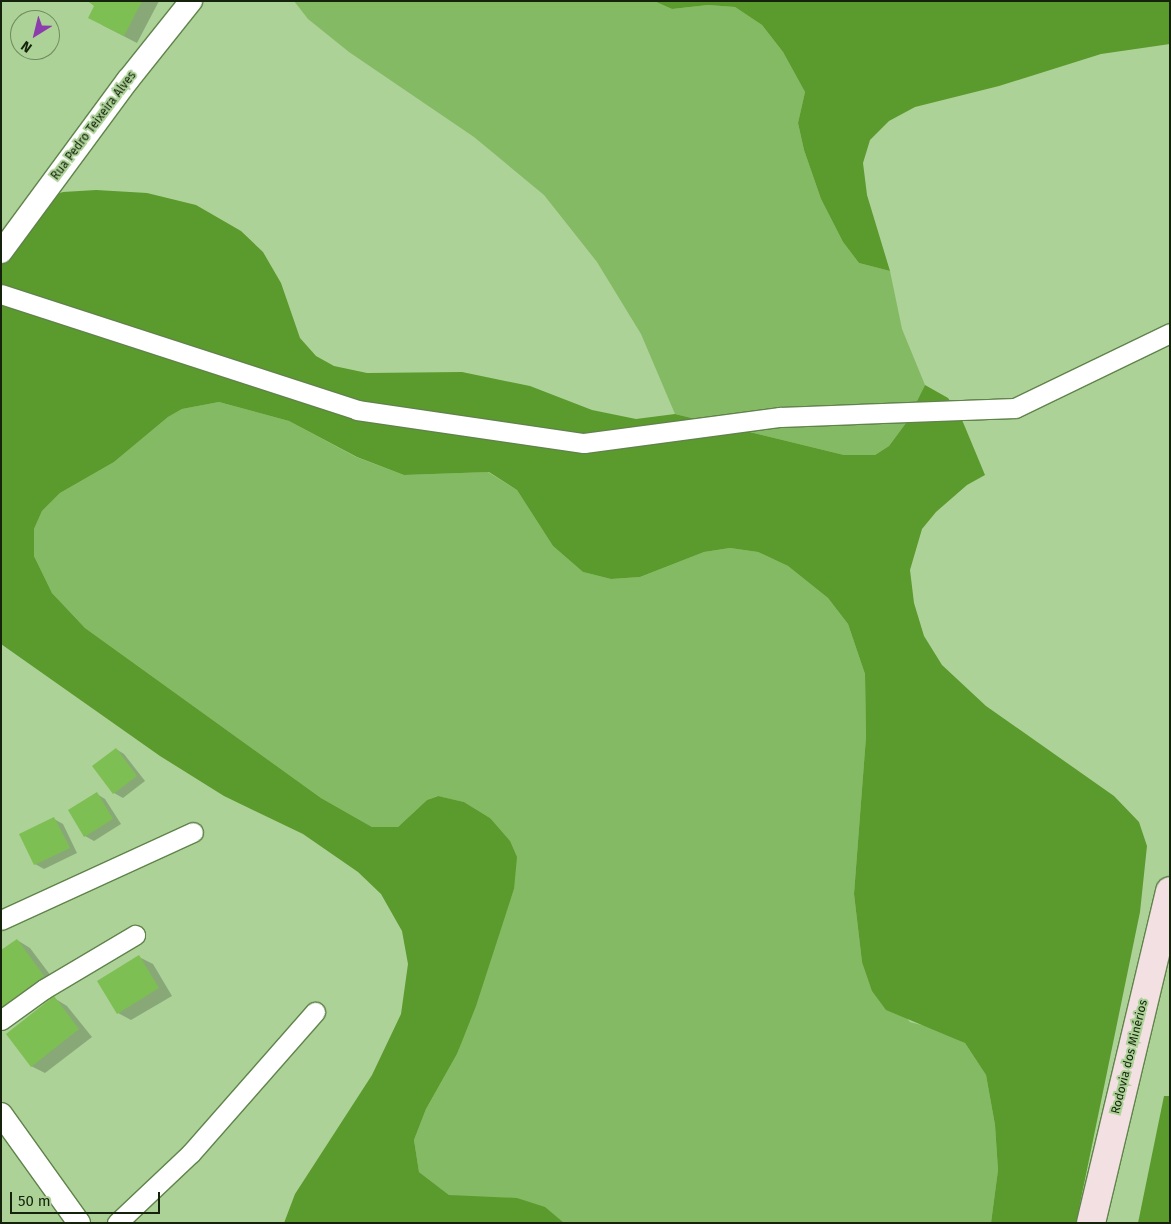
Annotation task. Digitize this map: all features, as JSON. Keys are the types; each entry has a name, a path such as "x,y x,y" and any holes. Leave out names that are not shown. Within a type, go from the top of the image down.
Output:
{"main road":[{"name":"Rodovia dos Minérios","path":"1092,1223 1170,891"}],"street":[{"name":"Rua Pedro Teixeira Alves","path":"1,252 128,80 191,1"},
{"path":"1,294 356,410 584,443 780,418 1015,408 1170,333"},
{"path":"1,920 193,832"},
{"path":"1,1020 44,989 135,935"},
{"path":"117,1223 191,1153 315,1012"},
{"path":"1,1114 80,1223"}],"green space":[{"path":"294,1 654,1 672,9 708,5 735,7 762,25 783,52 805,92 798,123 804,150 821,199 843,242 859,263 890,271 902,329 925,385 906,423 889,446 875,455 844,455 675,414 641,334 597,262 544,195 474,137 349,52 308,19"},
{"path":"654,1 1170,1 1170,44 1101,54 999,86 915,107 889,121 870,140 863,163 867,195 890,271 859,263 843,242 821,199 804,150 798,123 805,92 783,52 762,25 735,7 708,5 672,9"},
{"path":"96,190 147,193 196,205 241,231 263,252 281,283 300,338 316,356 334,366 367,373 462,372 530,386 592,410 636,419 675,414 844,455 875,455 889,446 906,423 925,385 948,398 960,415 985,475 967,485 936,512 922,529 910,570 914,603 924,636 942,665 986,706 1114,796 1139,822 1147,846 1140,912 1076,1223 991,1223 998,1170 995,1125 986,1075 965,1043 886,1010 872,991 862,962 854,894 866,737 865,674 848,624 828,598 788,566 758,552 730,548 704,552 640,577 611,579 583,572 553,546 517,490 489,472 404,475 357,457 289,421 219,402 182,409 168,417 114,462 60,493 42,511 34,529 34,556 52,593 85,628 321,798 372,827 398,827 427,800 438,796 464,802 490,818 510,841 517,857 514,889 476,1006 457,1054 426,1109 414,1140 419,1172 449,1195 517,1198 545,1207 564,1223 284,1223 295,1194 372,1075 401,1014 408,964 402,931 381,894 358,872 303,834 224,796 160,756 1,644 1,232 31,203 63,192"},
{"path":"219,402 289,421 356,457 404,475 488,472 517,490 553,546 583,572 611,579 640,577 704,552 730,548 758,552 788,566 828,598 848,624 865,674 866,737 854,894 862,962 910,1022 941,1030 965,1043 986,1075 995,1125 998,1170 991,1223 564,1223 479,1199 449,1195 419,1172 414,1140 426,1109 457,1054 514,889 490,818 464,802 437,796 427,800 398,827 372,827 321,798 85,628 52,593 34,556 34,529 42,511 60,493 114,462 168,417 182,409"},
{"path":"1164,1096 1170,1096 1170,1223 1138,1223"}],"building":[{"path":"88,1 142,1 124,36 88,18 94,6"},
{"path":"116,748 137,776 113,794 92,766"},
{"path":"97,792 113,819 84,837 68,810"},
{"path":"54,817 70,848 34,865 19,834"},
{"path":"17,939 44,976 1,1008 1,950"},
{"path":"139,955 159,988 117,1014 97,981"},
{"path":"54,996 79,1029 31,1067 6,1034"}]}
